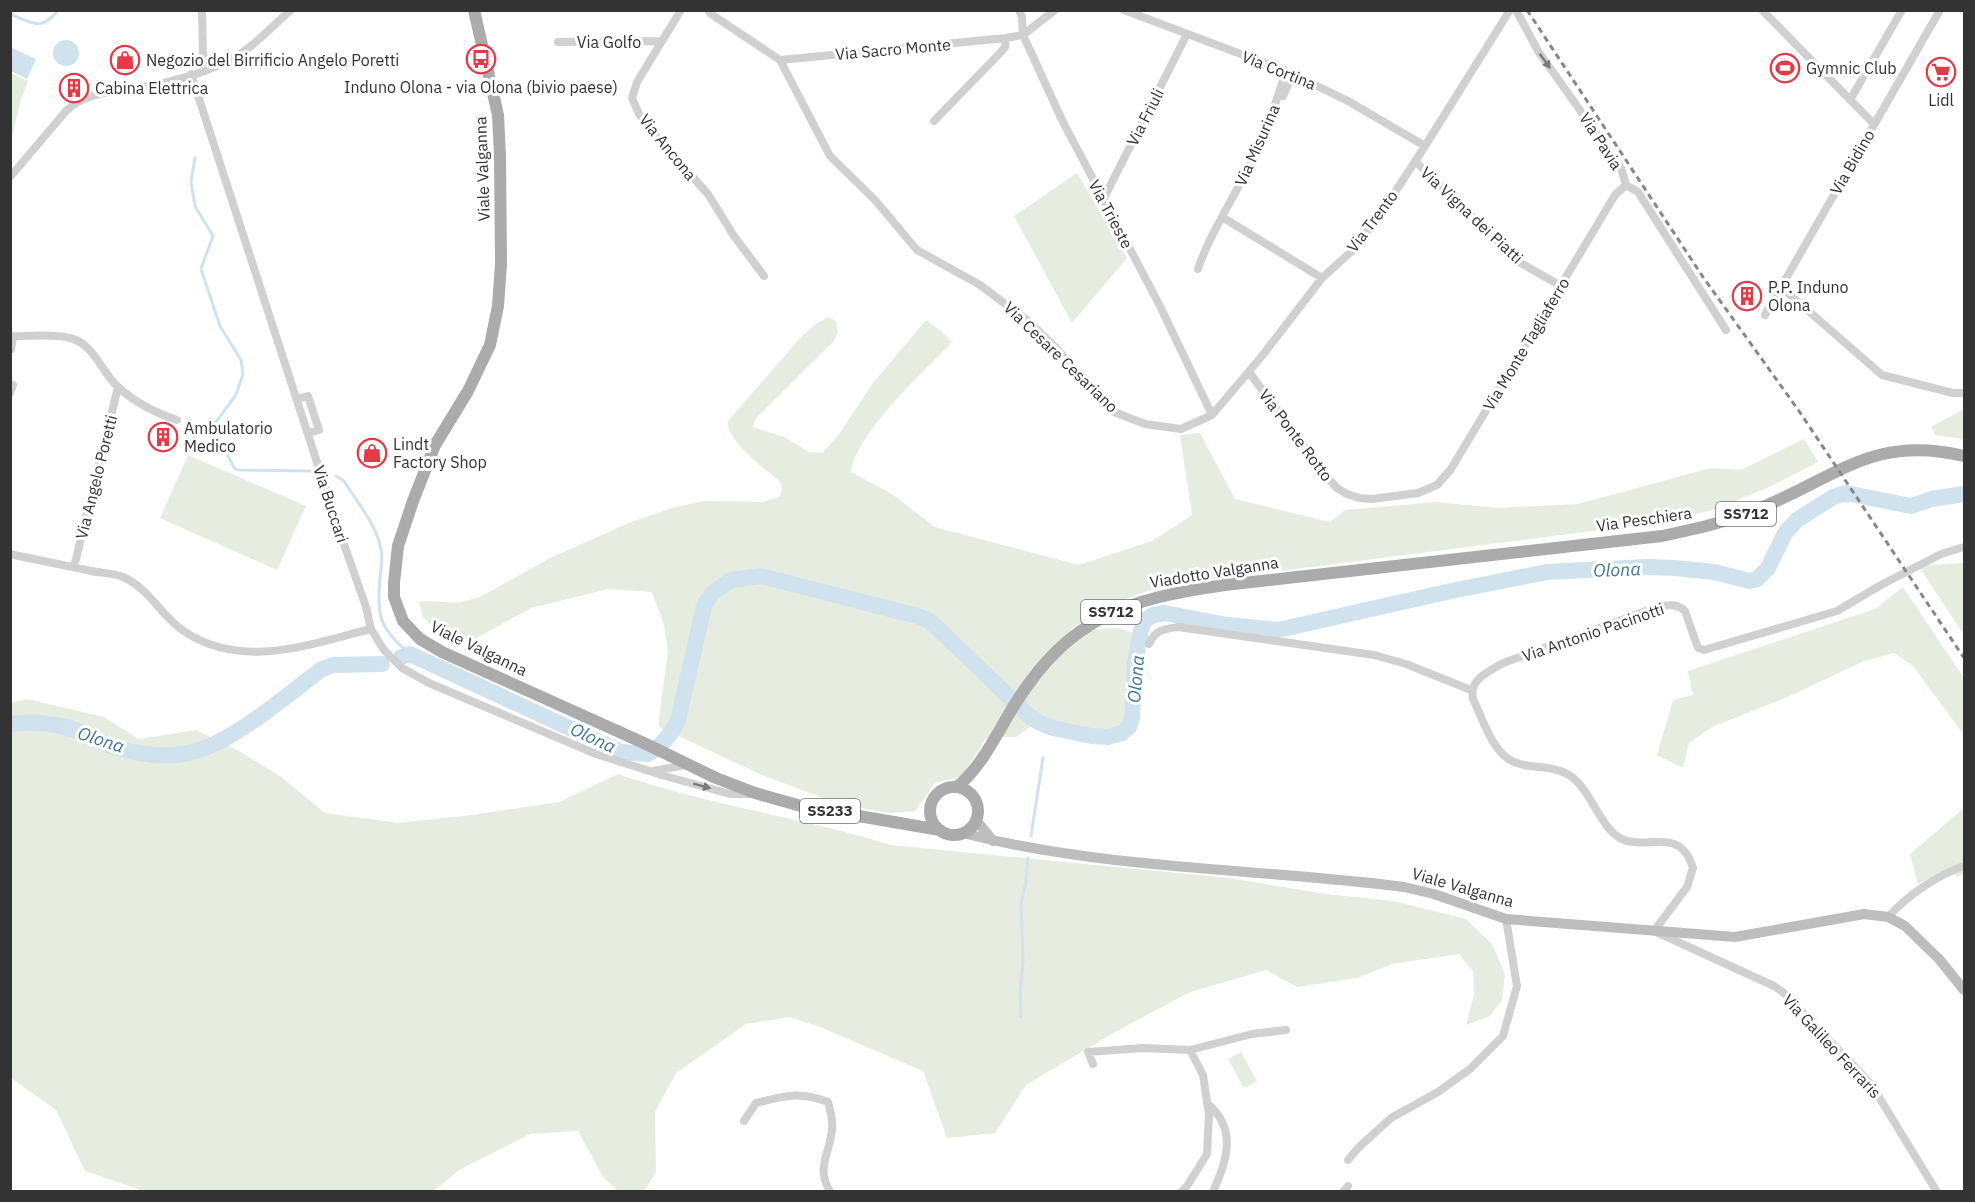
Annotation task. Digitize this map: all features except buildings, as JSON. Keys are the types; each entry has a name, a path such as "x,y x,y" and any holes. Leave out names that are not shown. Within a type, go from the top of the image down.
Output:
{"main road":[{"name":"Viale Valganna","path":"474,11 498,115 501,264 498,306 490,345 468,391 435,445 398,546 393,583 394,597 403,621 420,639 442,652 690,766 755,793 801,806 906,826 940,830"},
{"name":"Via Peschiera","path":"1315,574 1662,536 1716,525 1759,509 1871,456 1895,451 1917,450 1965,456"},
{"name":"Viadotto Valganna","path":"978,766 1021,694 1041,668 1069,639 1103,616 1128,605 1169,594 1315,574"},
{"name":"SS712","path":"957,787 978,766"},
{"name":"SS712","path":"973,795 978,766"},
{"path":"957,787 966,789 973,795 978,804 976,820 971,828 953,835 940,830 933,822 930,811 932,801 938,793 947,788 957,787"},
{"path":"906,826 916,822 930,811"},
{"path":"976,820 993,841"},
{"name":"Viale Valganna","path":"963,833 993,841 1153,863 1404,887 1434,894 1506,920 1736,937 1864,914 1888,917 1905,926 1939,959 1965,990"}],"street":[{"path":"202,10 203,54 208,69"},
{"path":"10,177 75,102 89,96 150,86 208,69 236,57 291,10"},
{"name":"Via Ancona","path":"681,10 637,82 632,98 639,114 708,194 734,236 764,276"},
{"name":"Via Cesare Cesariano","path":"708,10 780,60 830,156 875,200 917,250 980,285 1028,321 1114,412 1145,424 1180,429 1212,415"},
{"name":"Via Trieste","path":"1019,10 1022,17 1023,35 1063,122 1159,304 1212,415"},
{"name":"Via Sacro Monte","path":"780,60 1023,35 1055,10"},
{"name":"Via Cortina","path":"1124,10 1289,73 1348,101 1425,146"},
{"name":"Via Trento","path":"1212,415 1249,372 1322,278 1353,250 1388,203 1510,10"},
{"name":"Via Pavia","path":"1516,10 1538,51 1621,168 1626,185 1638,192 1726,330"},
{"path":"1762,10 1874,124"},
{"path":"1850,100 1902,10"},
{"name":"Via Bidino","path":"1765,315 1940,10"},
{"name":"Via Friuli","path":"1103,200 1187,34"},
{"path":"934,121 1001,52 1005,47 1006,38"},
{"name":"Via Golfo","path":"558,42 660,42"},
{"name":"Via Misurina","path":"1198,269 1204,252 1271,122 1289,73"},
{"name":"Via Buccari","path":"190,74 366,607 371,629 391,659 429,683 596,754 730,794 755,793"},
{"name":"Via Vigna dei Piatti","path":"1415,161 1519,262 1561,286"},
{"name":"Via Monte Tagliaferro","path":"1418,493 1437,485 1451,470 1615,195 1626,185"},
{"path":"1222,217 1322,278"},
{"path":"1781,287 1882,375 1953,393 1965,393"},
{"path":"11,349 12,337 64,337 80,342 87,346 118,387 155,412 177,420"},
{"name":"Via Ponte Rotto","path":"1249,372 1320,469 1337,488 1365,499 1418,493"},
{"path":"10,384 13,385 10,393"},
{"name":"Via Angelo Poretti","path":"74,567 118,387"},
{"path":"297,399 308,396 320,429 308,433"},
{"name":"Via Antonio Pacinotti","path":"1471,690 1483,674 1503,663 1660,606 1681,607 1685,611 1697,645 1704,650 1837,611 1941,554 1965,547"},
{"path":"10,554 123,577 148,596 185,632 207,643 255,652 277,652 371,629"},
{"path":"1149,644 1157,632 1178,627 1320,646 1406,664 1471,690 1473,699 1498,749 1508,758 1520,765 1548,767 1574,778 1584,789 1604,822 1623,840 1661,841 1673,844 1685,851 1693,868 1687,887 1654,931"},
{"name":"Via Buccari","path":"651,771 679,765 690,766"},
{"path":"1888,917 1899,905 1965,866"},
{"path":"1348,1160 1391,1118 1438,1092 1470,1069 1503,1036 1517,986 1506,920"},
{"name":"Via Galileo Ferraris","path":"1654,931 1774,986 1784,993 1871,1084 1936,1191"},
{"path":"1093,1064 1088,1052 1143,1048 1190,1050 1252,1034 1286,1030"},
{"path":"1181,1191 1187,1186 1207,1155 1209,1115 1203,1075 1190,1050"},
{"path":"744,1121 756,1103 788,1096 810,1095 828,1102 832,1118 832,1133 823,1164 824,1180 830,1191"},
{"path":"1207,1103 1218,1113 1227,1131 1224,1166 1213,1191"}],"shaded area":[{"path":"11,73 28,81 11,140"},
{"path":"1077,173 1127,258 1072,323 1014,216"},
{"path":"829,317 836,321 838,332 834,341 755,419 753,427 784,437 809,452 822,453 837,437 873,383 926,320 952,342 878,421 856,456 851,472 892,494 935,527 1079,565 1152,541 1192,515 1180,435 1200,433 1235,499 1330,522 1345,510 1436,502 1498,508 1578,504 1711,468 1741,470 1804,439 1818,462 1769,487 1713,510 1656,523 1162,586 1106,606 1070,630 1118,628 1148,637 1142,661 1138,709 1124,740 1086,743 1030,727 1016,737 986,738 962,776 935,783 915,811 890,813 842,805 762,775 659,727 668,652 664,625 652,592 608,589 531,608 473,640 449,637 438,632 423,617 419,602 458,603 480,597 550,558 629,523 672,508 704,501 763,502 779,497 782,490 781,483 740,446 729,429 728,421 801,337 817,323"},
{"path":"1964,409 1964,439 1935,435 1931,427"},
{"path":"188,455 306,506 277,570 160,518"},
{"path":"1964,563 1964,635 1920,568 1928,565"},
{"path":"1903,587 1964,678 1964,735 1913,666 1894,653 1864,661 1790,696 1712,727 1689,743 1683,768 1657,755 1673,700 1693,695 1688,671 1875,609"},
{"path":"27,699 104,717 139,739 196,730 237,750 280,776 325,813 399,823 472,815 559,802 618,774 686,794 823,826 891,845 1229,878 1326,894 1393,901 1466,919 1492,944 1505,974 1502,1000 1490,1016 1466,1025 1474,995 1473,971 1459,954 1392,964 1357,978 1297,987 1266,970 1190,992 1115,1032 1026,1085 995,1133 947,1138 923,1071 820,1027 789,1017 746,1024 676,1073 655,1112 656,1172 644,1191 618,1191 603,1177 578,1131 530,1134 459,1170 434,1191 143,1191 85,1171 56,1110 11,1078 10,703"},
{"path":"1964,808 1964,873 1957,877 1951,868 1918,884 1910,854"},
{"path":"1241,1052 1257,1081 1244,1088 1228,1059"}],"water":[{"path":"66,40 75,44 79,53 75,62 66,66 57,62 53,53 57,44"},
{"path":"10,47 36,59 27,79 11,71"}],"waterway":[{"path":"10,14 36,24 47,21 58,10"},
{"path":"195,158 191,182 195,206 213,236 201,269 220,326 241,360 243,374 236,395 215,423 214,430 235,469 313,471"},
{"path":"336,476 344,481 366,514 379,541 382,553 379,603 382,621 392,637 410,654"},
{"name":"Olona","path":"401,657 410,654 621,752 648,754 666,739 678,720 704,606 712,593 731,580 761,576 930,621 1029,716 1053,728 1108,737 1122,733 1129,727 1132,718 1135,664 1141,630 1144,621 1153,615 1165,613 1227,625 1278,630 1547,572 1647,567 1675,568 1714,572 1750,581 1757,579 1768,568 1785,533 1797,520 1833,497 1846,493 1911,506 1932,499 1964,494"},
{"name":"Olona","path":"10,724 30,722 58,725 132,752 175,755 196,751 228,737 322,669 333,665 382,664"},
{"path":"1031,836 1043,758"},
{"path":"1021,1016 1020,993 1023,961 1021,903 1028,858"}],"railway":[{"path":"1527,10 1703,277 1799,411 1964,658"}],"place":[{"name":"Induno Olona - via Olona (bivio paese)","path":"481,59"},
{"name":"Negozio del Birrificio Angelo Poretti","path":"125,60"},
{"name":"Gymnic Club","path":"1785,68"},
{"name":"Lidl","path":"1941,72"},
{"name":"Cabina Elettrica","path":"74,88"},
{"name":"P.P. Induno Olona","path":"1747,296"},
{"name":"Ambulatorio Medico","path":"163,437"},
{"name":"Lindt Factory Shop","path":"372,453"}]}
